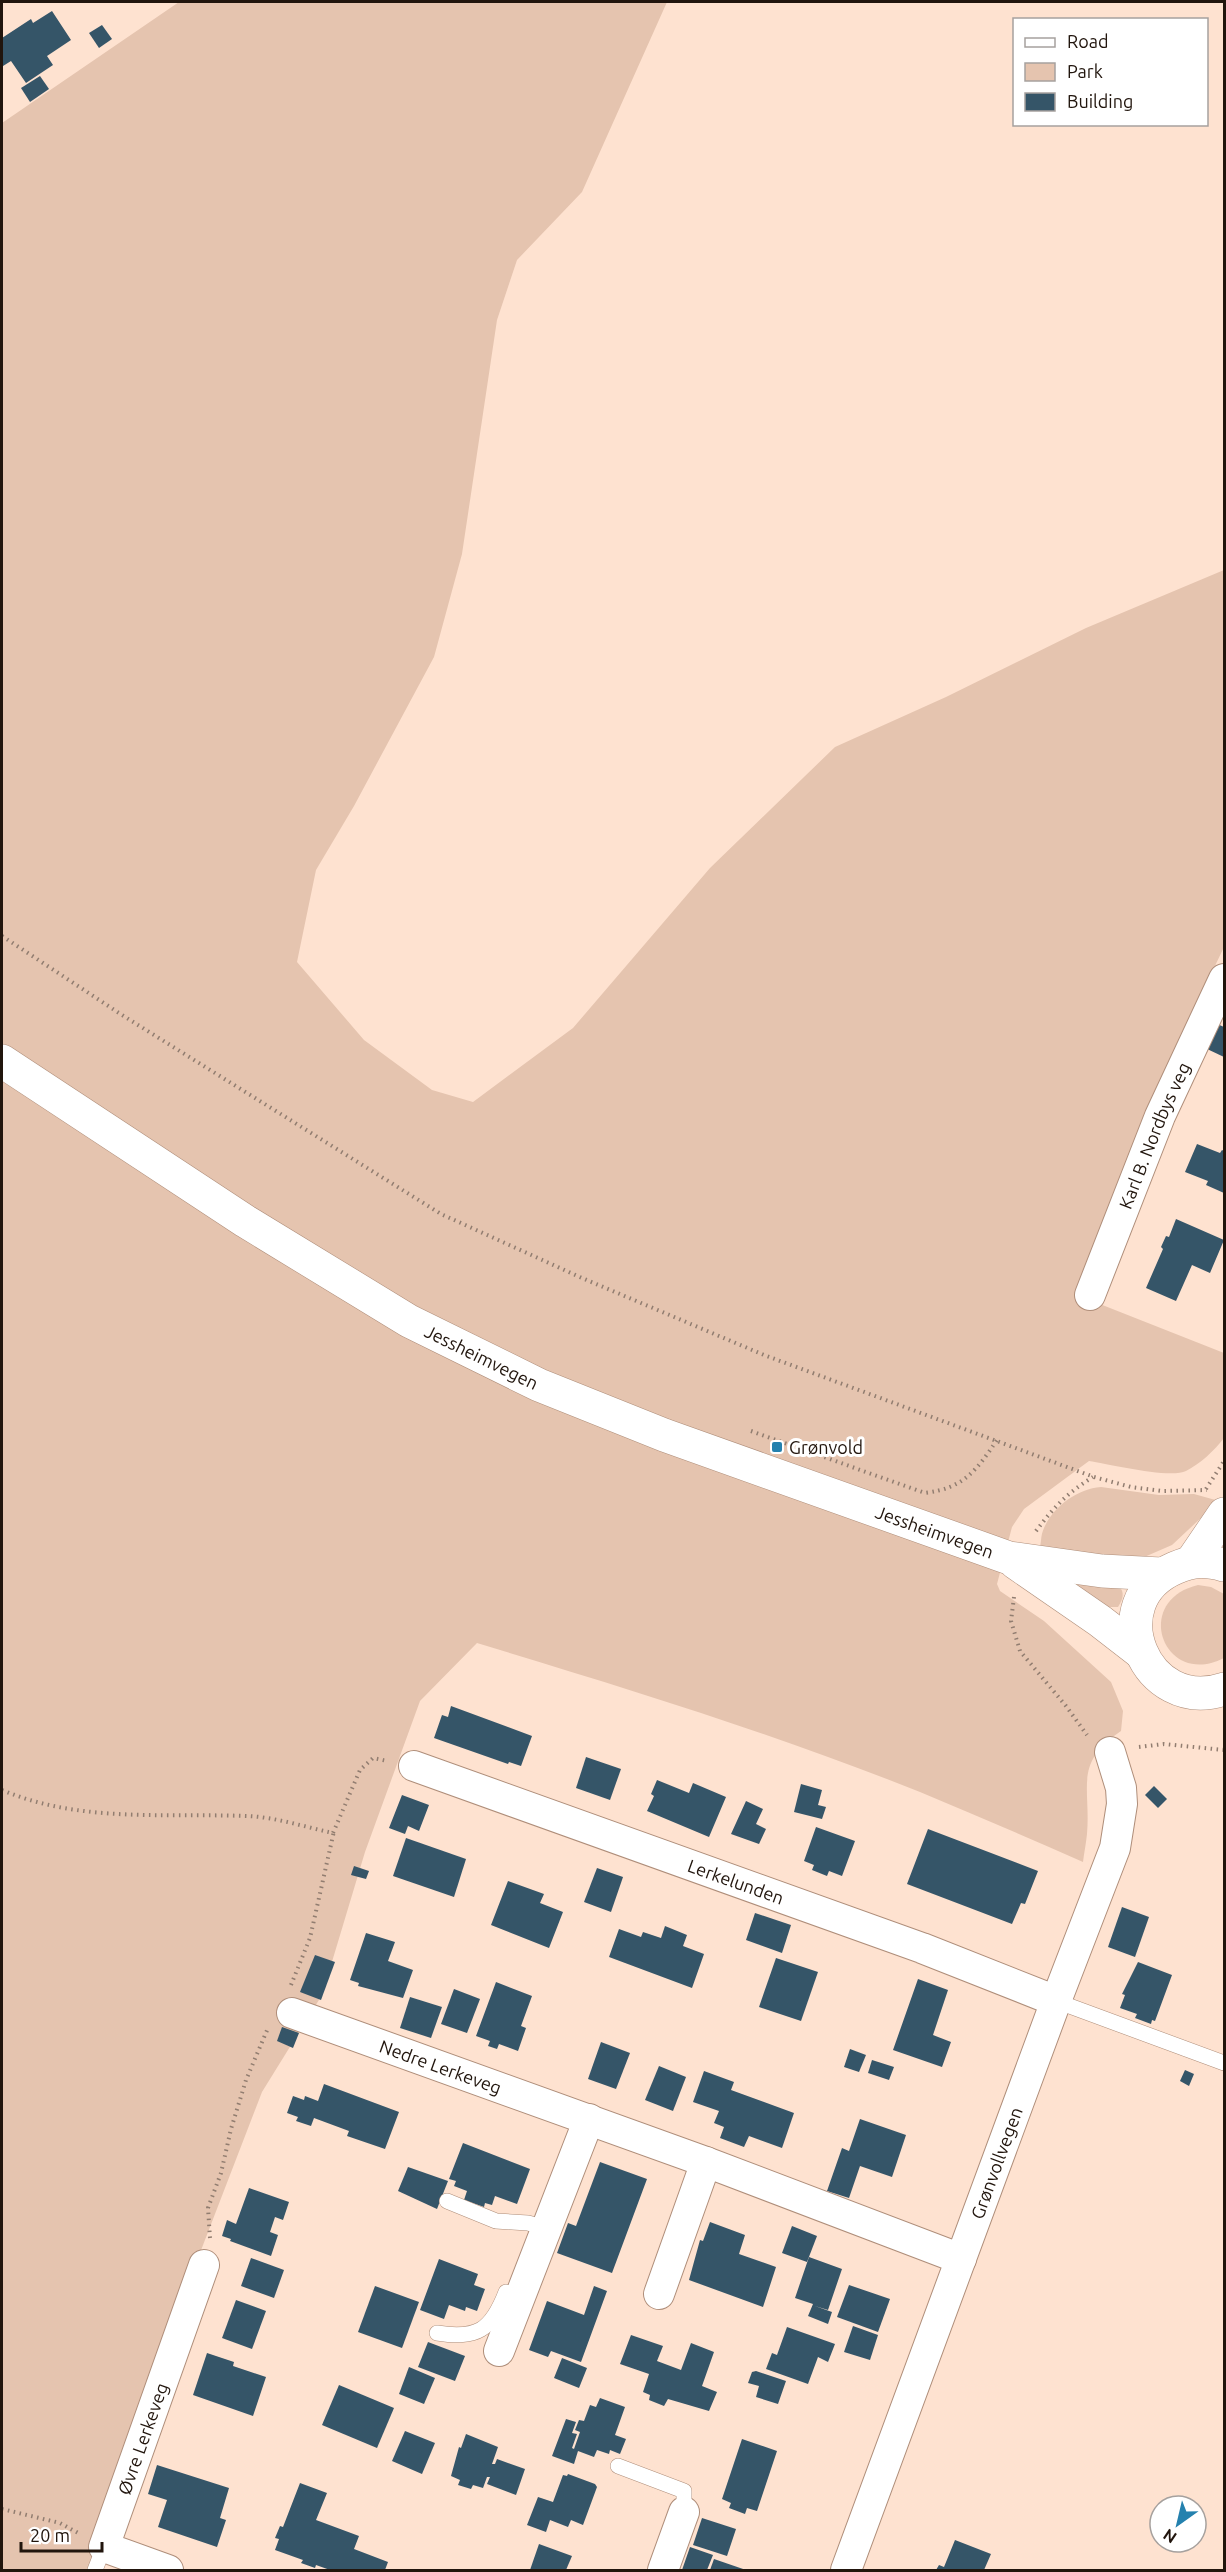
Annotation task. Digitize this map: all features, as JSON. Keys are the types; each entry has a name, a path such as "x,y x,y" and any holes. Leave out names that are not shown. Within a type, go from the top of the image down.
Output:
{"main road":[{"name":"Jessheimvegen","path":"2,1061 245,1221 409,1321 539,1385 663,1435 1021,1547 1102,1571 1161,1574"},
{"path":"1192,1561 1224,1514"},
{"name":"Jessheimvegen","path":"1021,1547 1100,1621 1140,1652"},
{"path":"1224,1564 1192,1561 1161,1574 1146,1590 1137,1610 1135,1631 1140,1652 1149,1668 1163,1681 1179,1690 1197,1694 1224,1689"}],"street":[{"name":"Karl B. Nordbys veg","path":"1090,1295 1160,1116 1224,979"},
{"name":"Grønvollvegen","path":"846,2571 1056,2001 1115,1848 1122,1820 1120,1788 1110,1752"},
{"name":"Lerkelunden","path":"414,1766 922,1948 1056,2001"},
{"name":"Nedre Lerkeveg","path":"283,2010 589,2119 961,2259"},
{"path":"499,2351 589,2119"},
{"path":"659,2294 706,2162"},
{"name":"Øvre Lerkeveg","path":"100,2559 204,2265"},
{"path":"663,2571 684,2512"},
{"path":"100,2559 168,2571"}],"lane":[{"path":"1056,2001 1224,2063"},
{"path":"436,2333 460,2336 473,2334 489,2325 500,2309 522,2251 544,2235 528,2223 496,2221 447,2201"},
{"path":"618,2466 684,2491 684,2512"}],"path":[{"path":"2,936 441,1214 582,1278 764,1355 1094,1477 1131,1487 1162,1491 1206,1490 1224,1461"},
{"path":"751,1431 925,1493 946,1490 966,1479 982,1463 997,1440"},
{"path":"1021,1547 1054,1506 1073,1490 1094,1477"},
{"path":"1014,1591 1011,1621 1020,1651 1096,1746 1110,1752 1164,1744 1224,1750"},
{"path":"204,2265 210,2243 208,2208 221,2173 231,2129 263,2035 283,2010 310,1938 334,1830 360,1770 373,1758 414,1766"},
{"path":"2,1790 64,1810 143,1817 250,1816 333,1833 334,1830"},
{"path":"2,2510 60,2523 100,2559"}],"green space":[{"path":"179,2 667,2 582,192 517,260 497,320 462,554 434,657 354,806 316,870 297,962 364,1040 432,1090 473,1102 573,1028 710,868 835,747 946,697 1086,628 1224,570 1224,947 1173,1054 1077,1295 1224,1353 1224,1438 1202,1461 1178,1473 1124,1468 1089,1461 1024,1509 1012,1527 997,1584 1000,1591 1044,1621 1111,1682 1123,1711 1121,1731 1106,1743 1090,1765 1087,1789 1087,1834 1083,1862 920,1792 811,1751 644,1695 477,1643 420,1701 365,1852 322,1995 262,2092 188,2284 138,2437 87,2570 2,2570 2,123"},
{"path":"1101,1487 1159,1495 1194,1494 1219,1501 1172,1545 1142,1558 1039,1550 1044,1528 1060,1506 1083,1491"},
{"path":"1060,1575 1119,1586 1123,1596 1118,1607 1107,1607"},
{"path":"1198,1585 1211,1587 1224,1594 1224,1658 1203,1664 1185,1662 1172,1653 1163,1639 1161,1623 1165,1608 1177,1594"}],"building":[{"path":"52,11 71,40 47,56 53,65 26,83 11,61 3,66 2,38 31,19 33,23"},
{"path":"102,25 112,39 99,48 89,33"},
{"path":"40,76 49,89 30,102 21,88"},
{"path":"1215,1023 1224,1027 1224,1057 1205,1048"},
{"path":"1197,1144 1220,1153 1224,1151 1224,1193 1206,1185 1208,1181 1185,1172"},
{"path":"1176,1219 1224,1240 1210,1273 1192,1265 1176,1301 1146,1288 1163,1249 1161,1247 1166,1236 1169,1237"},
{"path":"451,1706 532,1736 521,1766 509,1762 508,1764 434,1738 442,1715 448,1717"},
{"path":"586,1757 621,1769 610,1800 576,1788"},
{"path":"657,1780 689,1793 693,1783 726,1797 709,1837 647,1811 654,1796 651,1794"},
{"path":"801,1784 822,1790 818,1805 826,1807 822,1819 794,1812"},
{"path":"1154,1786 1167,1799 1158,1808 1145,1795"},
{"path":"402,1795 429,1805 419,1831 408,1826 405,1834 389,1828"},
{"path":"746,1801 763,1809 756,1824 766,1829 759,1844 731,1834"},
{"path":"816,1827 855,1841 842,1876 829,1871 827,1876 812,1870 814,1865 804,1861"},
{"path":"928,1829 1038,1871 1025,1904 1021,1903 1012,1924 907,1884"},
{"path":"406,1838 466,1859 454,1897 393,1876"},
{"path":"354,1866 369,1871 366,1879 351,1875"},
{"path":"597,1868 623,1877 611,1912 584,1902"},
{"path":"508,1881 544,1894 540,1903 563,1912 549,1948 491,1925"},
{"path":"1122,1907 1149,1917 1135,1957 1108,1947"},
{"path":"755,1913 791,1925 782,1953 746,1940"},
{"path":"665,1926 687,1935 683,1946 704,1954 692,1988 609,1957 619,1929 641,1937 643,1932 661,1938"},
{"path":"366,1933 395,1942 388,1961 413,1970 403,1998 358,1986 359,1983 350,1980"},
{"path":"315,1955 335,1962 321,2000 300,1992"},
{"path":"776,1958 818,1972 801,2021 759,2007"},
{"path":"1138,1962 1172,1975 1155,2021 1152,2020 1151,2024 1135,2018 1137,2014 1120,2008 1125,1995 1122,1994"},
{"path":"918,1979 948,1990 933,2035 951,2042 942,2067 893,2050"},
{"path":"496,1982 532,1996 521,2026 526,2028 518,2051 499,2044 497,2049 488,2046 490,2041 476,2036"},
{"path":"454,1989 480,1999 467,2033 441,2024"},
{"path":"410,1997 442,2007 431,2038 400,2028"},
{"path":"282,2027 299,2033 293,2048 277,2041"},
{"path":"601,2042 630,2053 616,2089 588,2079"},
{"path":"850,2049 866,2055 859,2072 844,2067"},
{"path":"872,2060 894,2067 889,2080 868,2073"},
{"path":"659,2066 686,2077 673,2111 645,2100"},
{"path":"1185,2070 1194,2074 1189,2086 1180,2081"},
{"path":"704,2071 734,2082 731,2090 794,2113 782,2148 749,2136 744,2147 720,2138 724,2127 714,2123 719,2111 693,2102"},
{"path":"324,2084 399,2112 385,2149 347,2136 349,2131 314,2118 311,2126 296,2121 298,2117 287,2113 293,2096 304,2100 305,2096 318,2101"},
{"path":"860,2119 906,2135 892,2177 860,2166 849,2198 827,2191 842,2148 849,2151"},
{"path":"463,2143 530,2169 517,2204 495,2196 492,2205 485,2203 484,2207 464,2200 467,2191 454,2186 456,2181 449,2179"},
{"path":"600,2162 647,2179 612,2273 557,2253 568,2223 576,2226"},
{"path":"408,2167 448,2181 437,2209 398,2191"},
{"path":"249,2188 289,2202 283,2220 275,2217 270,2232 278,2235 271,2256 222,2236 227,2220 236,2224"},
{"path":"710,2222 745,2235 739,2254 776,2267 763,2307 689,2280 700,2240 703,2241"},
{"path":"792,2226 817,2236 807,2262 782,2253"},
{"path":"809,2257 842,2269 828,2310 815,2306 832,2312 828,2324 808,2316 813,2304 795,2298"},
{"path":"251,2258 284,2270 274,2298 241,2286"},
{"path":"439,2259 478,2274 474,2285 485,2289 477,2311 466,2307 465,2311 449,2305 444,2319 420,2310"},
{"path":"849,2285 890,2299 878,2332 837,2317"},
{"path":"375,2286 419,2302 402,2348 358,2332"},
{"path":"594,2286 607,2291 581,2362 551,2351 548,2357 529,2350 547,2301 584,2315"},
{"path":"236,2300 266,2311 252,2349 222,2338"},
{"path":"853,2326 878,2335 870,2360 844,2352"},
{"path":"787,2327 835,2344 828,2362 818,2357 808,2384 766,2369 772,2353 777,2355"},
{"path":"631,2335 663,2346 657,2361 681,2370 691,2343 714,2352 702,2386 717,2392 709,2411 668,2399 664,2406 649,2400 650,2395 643,2392 649,2374 620,2364"},
{"path":"428,2342 465,2356 455,2381 418,2367"},
{"path":"207,2353 234,2362 233,2366 266,2377 253,2416 193,2395"},
{"path":"562,2358 587,2368 579,2388 554,2378"},
{"path":"409,2367 435,2378 424,2404 399,2394"},
{"path":"756,2371 786,2381 778,2404 756,2397 759,2386 748,2383 752,2372"},
{"path":"339,2385 394,2408 377,2448 322,2425"},
{"path":"600,2398 625,2407 615,2435 626,2439 620,2454 610,2450 609,2454 597,2450 594,2457 578,2451 574,2464 552,2456 566,2419 576,2422 572,2433 577,2434 572,2448 574,2449 580,2432 575,2430 579,2420 584,2421 590,2405 596,2407"},
{"path":"405,2431 435,2443 422,2474 392,2461"},
{"path":"466,2434 498,2447 492,2464 495,2464 497,2459 525,2469 516,2495 487,2484 490,2477 487,2477 483,2488 473,2485 471,2489 458,2485 460,2480 451,2476 459,2447 461,2448"},
{"path":"742,2439 777,2451 757,2511 747,2508 745,2514 729,2508 731,2503 722,2499"},
{"path":"157,2465 229,2488 220,2518 226,2520 217,2547 158,2527 167,2500 148,2494"},
{"path":"568,2474 595,2484 597,2487 583,2525 571,2520 568,2527 550,2520 546,2532 527,2525 538,2497 553,2502 563,2475"},
{"path":"300,2483 327,2493 316,2520 359,2536 354,2549 388,2562 385,2570 330,2570 316,2565 315,2568 301,2563 303,2560 275,2550 279,2539 275,2538 280,2526 283,2527"},
{"path":"702,2518 736,2529 727,2556 693,2545"},
{"path":"955,2540 991,2554 984,2570 936,2570 939,2565 944,2567"},
{"path":"539,2544 572,2556 566,2570 530,2570"},
{"path":"690,2547 713,2555 707,2570 682,2570"},
{"path":"714,2559 746,2570 710,2570"}],"place":[{"name":"Grønvold","path":"777,1447"}]}
